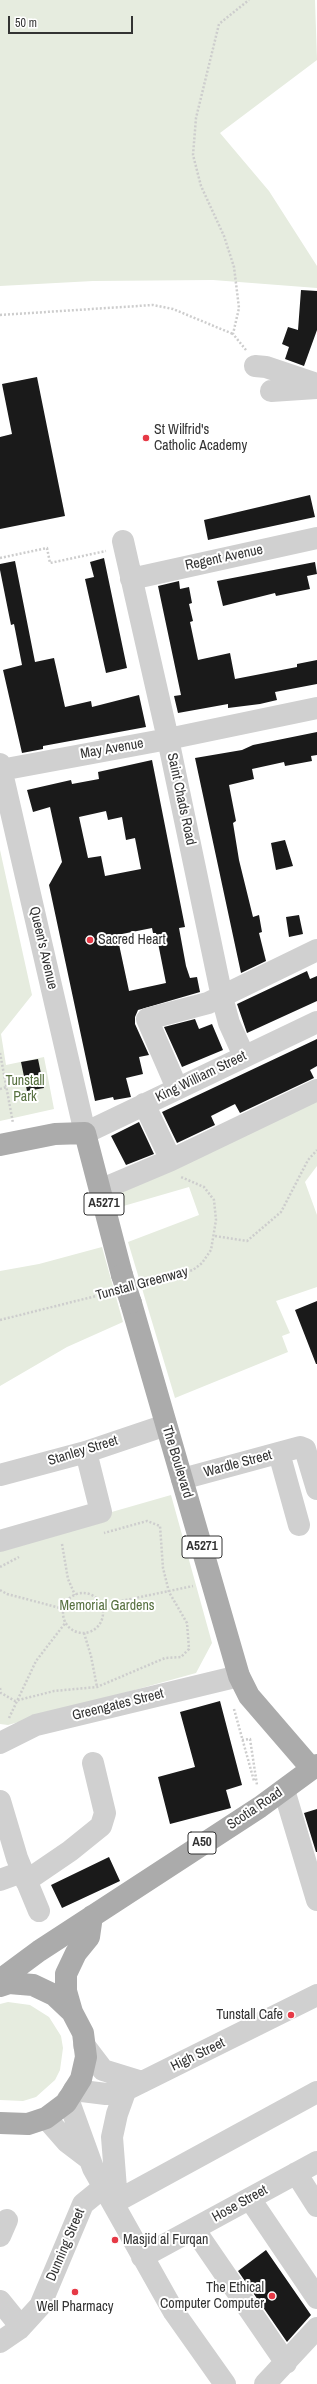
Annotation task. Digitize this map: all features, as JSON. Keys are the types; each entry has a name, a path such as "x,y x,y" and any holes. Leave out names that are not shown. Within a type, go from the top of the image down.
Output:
{"main road":[{"path":"8,1143 55,1134 85,1133"},
{"name":"The Boulevard","path":"85,1133 127,1289 212,1581 233,1678 315,1767"},
{"name":"Scotia Road","path":"0,1980 92,1916 260,1807 315,1767"},
{"path":"1,2123 28,2124 46,2118 71,2095 81,2079 86,2057 83,2032 72,2012 66,1991 66,1974 76,1954 90,1937 92,1916"},
{"path":"0,1986 9,1983 33,1985 54,1995 72,2012"}],"street":[{"path":"261,366 317,384"},
{"path":"271,391 317,388"},
{"name":"Regent Avenue","path":"131,579 317,538"},
{"name":"Saint Chads Road","path":"124,544 168,739 222,997 229,1023 244,1056"},
{"name":"May Avenue","path":"1,767 168,739 317,708"},
{"name":"Queen's Avenue","path":"1,767 85,1133"},
{"path":"177,1088 147,1020 208,1003 317,950"},
{"name":"King William Street","path":"85,1133 317,1022"},
{"path":"100,1190 171,1160 317,1090"},
{"path":"144,1104 171,1160"},
{"name":"Stanley Street","path":"0,1475 86,1452 166,1425"},
{"path":"299,1525 286,1450 300,1447 305,1449 317,1489"},
{"name":"Wardle Street","path":"182,1479 286,1450"},
{"path":"0,1541 101,1512 86,1452"},
{"name":"Greengates Street","path":"0,1743 36,1725 233,1678"},
{"path":"13,1878 70,1851 101,1826 105,1813 93,1763"},
{"path":"284,1790 317,1900"},
{"path":"1,1809 13,1878 39,1911"},
{"name":"High Street","path":"71,2095 106,2094 134,2086 317,1995"},
{"path":"84,2044 102,2070 134,2086 117,2114 112,2137 113,2200"},
{"name":"Dunning Street","path":"0,2342 21,2327 40,2306 83,2204 113,2200 317,2092"},
{"path":"71,2095 88,2158 113,2200 142,2257 174,2312 225,2384"},
{"path":"46,2118 67,2142 88,2158"},
{"name":"Hose Street","path":"142,2257 317,2162"},
{"path":"296,2174 317,2206"},
{"path":"250,2199 317,2298"},
{"path":"194,2229 286,2363"},
{"path":"0,2301 21,2327"},
{"path":"265,2384 317,2328"}],"path":[{"path":"233,334 239,308 234,267 224,236 201,186 193,155 196,118 219,24 249,0"},
{"path":"0,315 153,305 173,309 233,334 244,349 258,356 261,366"},
{"path":"0,558 47,548 50,563 124,544"},
{"path":"0,1053 6,1087 8,1143"},
{"path":"0,1088 6,1087"},
{"path":"214,1236 247,1241 281,1212 308,1160 317,1150"},
{"name":"Tunstall Greenway","path":"0,1320 127,1289 193,1270 202,1263 211,1250 214,1236 214,1200 204,1186 174,1173 171,1160"},
{"path":"0,1688 1,1693 15,1701 54,1692 97,1688 165,1658 181,1657 189,1649 187,1623 169,1592 163,1568 160,1526 147,1521 101,1534"},
{"path":"56,1545 70,1542"},
{"path":"62,1544 68,1579 75,1595"},
{"path":"0,1567 24,1554"},
{"path":"102,1605 169,1592 212,1581"},
{"path":"0,1590 7,1594 64,1609"},
{"path":"81,1593 92,1595 102,1605 104,1612 98,1627 84,1633 71,1629 66,1622 64,1609 67,1602 75,1595 81,1593"},
{"path":"8,1722 15,1701 36,1661 66,1622"},
{"path":"84,1633 91,1656 97,1688"},
{"path":"233,1678 242,1740 254,1781"},
{"path":"242,1740 250,1739 260,1807"}],"green space":[{"path":"0,0 315,0 317,60 220,133 269,191 317,266 317,288 213,280 93,281 0,286"},
{"name":"Tunstall Park","path":"0,850 32,995 1,1034 6,1065 44,1057 54,1109 0,1121"},
{"path":"317,1095 317,1166 305,1182 317,1215 317,1287 276,1301 290,1333 282,1336 288,1352 175,1398 128,1242 199,1215 189,1187 120,1207 116,1191"},
{"path":"102,1247 123,1322 67,1347 0,1386 0,1271 39,1264"},
{"name":"Memorial Gardens","path":"171,1495 212,1643 196,1673 8,1725 0,1724 0,1544"},
{"path":"8,2002 30,2005 49,2017 61,2036 63,2048 60,2070 55,2080 36,2097 23,2101 0,2100 0,2004"}],"building":[{"path":"301,290 317,291 317,330 304,366 285,359 289,347 282,344 288,327 298,330"},
{"path":"37,377 65,516 0,529 0,437 12,434 2,384"},
{"path":"310,495 315,517 208,540 204,520"},
{"path":"104,558 127,668 106,673 85,579 94,577 90,562"},
{"path":"15,561 35,662 54,658 65,707 91,701 92,707 139,695 146,727 43,746 43,749 22,753 3,670 22,665 14,624 11,625 0,570 0,564"},
{"path":"315,562 317,574 307,576 310,589 276,596 275,593 223,606 217,581"},
{"path":"179,581 180,589 189,587 192,603 189,604 193,621 190,622 198,660 230,653 235,679 297,667 297,664 317,660 317,684 275,692 277,700 260,704 228,708 228,704 178,713 174,696 181,695 158,586"},
{"path":"317,732 317,755 311,756 312,761 285,766 284,762 252,769 254,779 229,785 236,821 233,823 239,860 253,917 259,915 262,932 259,933 266,961 241,973 195,758 242,750 253,745"},
{"path":"152,760 185,927 179,928 186,966 190,978 197,977 200,992 138,1010 135,1017 135,1024 149,1055 139,1057 143,1074 126,1078 131,1097 114,1100 113,1097 95,1101 49,885 62,862 50,807 33,812 27,790 71,780 72,784 99,779 98,772","holes":["106,811 108,820 122,817 126,840 135,838 141,869 105,876 101,856 88,858 79,817","152,928 153,933 156,933 166,983 129,991 117,935"]},
{"path":"285,840 293,866 276,870 271,843"},
{"path":"299,915 303,934 289,937 286,917"},
{"path":"307,971 310,979 317,976 317,1001 247,1033 237,1004"},
{"path":"195,1019 199,1029 212,1024 223,1050 182,1067 164,1027"},
{"path":"317,1039 317,1066 310,1070 314,1078 240,1113 235,1104 211,1116 215,1125 177,1143 162,1112"},
{"path":"38,1059 44,1088 27,1091 21,1062"},
{"path":"139,1122 154,1154 126,1165 111,1136"},
{"path":"317,1301 317,1364 316,1364 295,1310"},
{"path":"220,1701 242,1785 226,1790 231,1808 170,1824 158,1777 195,1767 180,1712"},
{"path":"317,1809 317,1852 316,1852 304,1813"},
{"path":"109,1857 120,1881 62,1908 51,1885"},
{"name":"The Ethical Computer Computer","path":"266,2250 311,2315 287,2342 238,2271"}],"place":[{"name":"St Wilfrid's Catholic Academy","path":"146,438"},
{"name":"Sacred Heart","path":"90,940"},
{"name":"Tunstall Cafe","path":"291,2015"},
{"name":"Masjid al Furqan","path":"115,2240"},
{"name":"Well Pharmacy","path":"75,2292"},
{"name":"The Ethical Computer Computer","path":"272,2296"}]}
